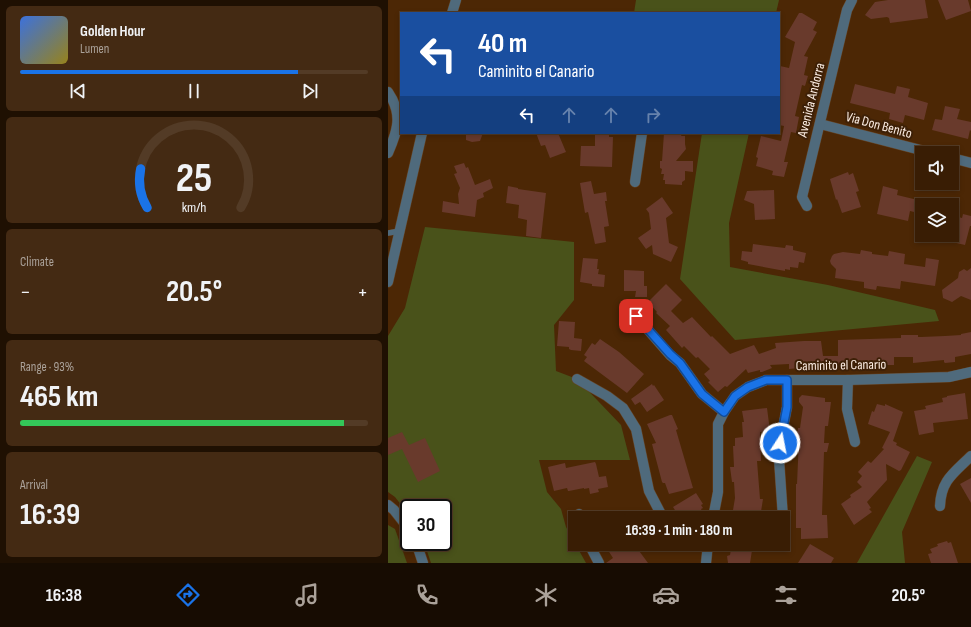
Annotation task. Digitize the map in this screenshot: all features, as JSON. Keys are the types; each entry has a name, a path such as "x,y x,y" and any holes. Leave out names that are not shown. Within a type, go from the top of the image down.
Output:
{"street":[{"path":"452,12 456,0"},
{"name":"Avenida Andorra","path":"807,206 802,198 847,10 852,0"},
{"path":"388,92 395,102 400,120 388,153"},
{"name":"Via Don Benito","path":"820,124 915,149"},
{"path":"388,282 422,134"},
{"path":"635,182 642,134"},
{"path":"959,160 971,163"},
{"path":"636,316 680,363 702,394 724,412"},
{"name":"Caminito el Canario","path":"714,511 718,492 718,424 735,396 748,387 766,380 848,380 949,377 971,372"},
{"path":"578,380 607,396 623,408 636,429 649,491 659,511"},
{"path":"782,511 779,459 780,443 787,407 787,380"},
{"path":"848,380 847,409 855,442"},
{"path":"940,506 941,494 946,482 971,456"},
{"path":"388,505 400,518"},
{"path":"419,551 423,563"},
{"path":"593,551 599,563"},
{"path":"706,563 707,551"}],"lane":[{"path":"388,233 400,231"}],"green space":[{"path":"636,0 779,0 776,12 634,12"},
{"path":"702,134 749,134 729,223 730,267 828,285 935,310 939,321 735,340 680,279"},
{"path":"425,227 574,242 574,300 554,325 556,371 577,379 621,425 630,460 539,460 547,492 561,509 568,531 568,551 579,551 586,563 431,563 427,551 452,551 452,499 400,499 400,503 395,497 388,492 388,336 405,308"},
{"path":"917,456 932,462 902,532 905,563 857,563"},
{"path":"388,525 395,529 400,543 400,551 403,551 407,563 388,563"}],"building":[{"path":"888,0 925,0 928,18 890,23 889,18 887,17 871,19 865,15 875,2"},
{"path":"938,0 968,0 971,11 946,20"},
{"path":"799,13 802,13 817,22 813,30 817,32 804,56 808,57 804,75 808,76 805,86 802,85 795,116 799,117 796,133 791,132 784,162 788,162 784,177 772,175 773,171 756,166 758,158 756,157 761,136 781,141 784,126 780,125 780,66 789,68 795,42 785,37"},
{"path":"855,84 895,94 897,86 910,89 908,97 928,103 924,120 905,115 903,123 889,119 890,113 850,103"},
{"path":"945,106 960,109 957,119 971,122 971,131 970,130 968,139 932,130 935,119 942,120"},
{"path":"466,134 483,134 480,141 472,142 466,140"},
{"path":"536,134 558,134 566,152 550,158 545,145 541,146"},
{"path":"595,134 609,134 609,137 613,137 612,167 580,166 581,146 595,146"},
{"path":"664,134 682,134 681,136 685,136 686,149 676,161 693,161 693,172 685,171 685,180 682,182 682,185 665,184 665,180 663,180 664,174 661,174 662,169 660,168 660,161 662,161"},
{"path":"464,163 466,168 468,167 475,185 490,179 493,188 483,193 484,197 477,200 475,217 442,212 443,201 459,204 458,194 460,188 454,174 457,173 454,166"},
{"path":"848,172 849,175 853,173 859,191 856,192 861,207 842,213 837,199 836,200 830,179"},
{"path":"591,181 594,194 606,192 607,201 605,201 609,226 604,227 606,242 595,244 588,212 585,213 580,183"},
{"path":"508,186 546,193 541,238 526,236 527,220 518,218 519,205 506,203"},
{"path":"883,186 898,190 897,195 915,199 915,212 910,211 908,221 877,214"},
{"path":"774,190 775,219 755,220 754,204 744,200 747,191"},
{"path":"662,197 673,213 666,218 669,243 678,247 671,262 653,254 652,245 646,249 638,238 651,229 649,213 646,209"},
{"path":"963,214 971,216 971,226 965,245 952,242 959,242 959,217 962,218"},
{"path":"753,244 785,248 786,245 793,246 793,250 806,253 804,263 799,262 798,268 790,267 790,270 785,269 785,271 748,264 748,262 741,260 742,251 752,252"},
{"path":"861,250 872,252 872,254 888,256 889,251 905,254 904,264 925,267 926,258 939,260 935,286 901,281 900,289 877,286 876,290 864,288 864,282 835,278 836,269 830,261 832,256 843,252 860,254"},
{"path":"583,258 598,259 598,274 605,275 604,287 592,286 592,284 580,282"},
{"path":"971,268 971,300 961,296 952,302 943,298 942,290 958,278 959,272 964,269 967,271"},
{"path":"624,270 644,271 644,286 647,286 647,297 635,297 636,291 624,291"},
{"path":"666,284 682,300 671,311 683,323 692,317 730,354 754,345 759,354 776,348 775,343 821,341 823,356 838,356 838,340 901,338 901,335 918,335 918,337 945,336 961,335 971,332 971,354 955,357 955,362 945,363 944,360 913,363 913,357 894,357 894,365 853,365 853,368 818,368 818,365 800,365 800,368 789,369 789,364 770,365 772,368 762,372 760,372 760,370 748,373 746,369 727,387 725,386 718,392 708,382 710,381 704,374 710,369 684,346 682,348 666,330 670,326 656,313 657,312 648,302"},
{"path":"559,321 575,322 574,338 582,339 581,351 571,350 569,347 557,346"},
{"path":"600,339 619,352 644,374 627,393 584,361 587,357 584,355 592,343 595,345"},
{"path":"652,384 664,400 647,412 640,402 635,405 631,399"},
{"path":"965,393 968,419 933,423 934,432 919,435 914,411 926,409 925,406 943,402 942,398 947,396"},
{"path":"802,395 825,398 825,402 831,402 828,426 825,426 824,443 829,443 827,452 824,452 822,515 827,515 828,538 801,539 801,528 796,528 796,484 799,438 797,437 803,407 799,402 799,398"},
{"path":"877,404 885,406 885,404 903,412 893,441 897,443 896,445 910,452 901,470 899,471 886,464 887,480 867,502 871,508 869,509 872,512 854,525 841,504 851,497 850,495 862,487 857,482 862,476 858,472 868,461 871,463 884,449 882,448 890,432 868,424 872,411 874,412"},
{"path":"767,408 770,431 760,432 761,461 757,461 760,499 763,499 761,511 733,511 735,498 734,482 732,482 730,467 734,467 733,446 735,446 735,438 743,437 742,422 744,422 742,411"},
{"path":"672,415 678,429 676,430 693,488 669,494 665,483 662,482 652,444 656,443 647,424"},
{"path":"402,432 409,445 425,438 440,471 418,482 402,449 388,455 388,438"},
{"path":"595,462 599,477 606,476 608,487 598,489 599,492 590,494 589,488 568,491 567,488 554,491 548,467 565,463 566,468"},
{"path":"971,478 971,503 960,484"},
{"path":"696,493 703,504 701,505 703,508 701,509 702,511 676,511 673,507"},
{"path":"947,541 948,543 951,542 958,563 931,563 928,554 932,553 930,549 938,546 937,544"},
{"path":"810,544 834,558 831,563 798,563"},
{"path":"608,551 639,551 648,563 606,563 613,558"},
{"path":"731,551 752,551 750,563 728,563 727,556 730,555"}],"route":[{"path":"636,316 680,363 702,394 724,412 735,396 748,387 766,380 787,380 787,407 780,443"}]}
